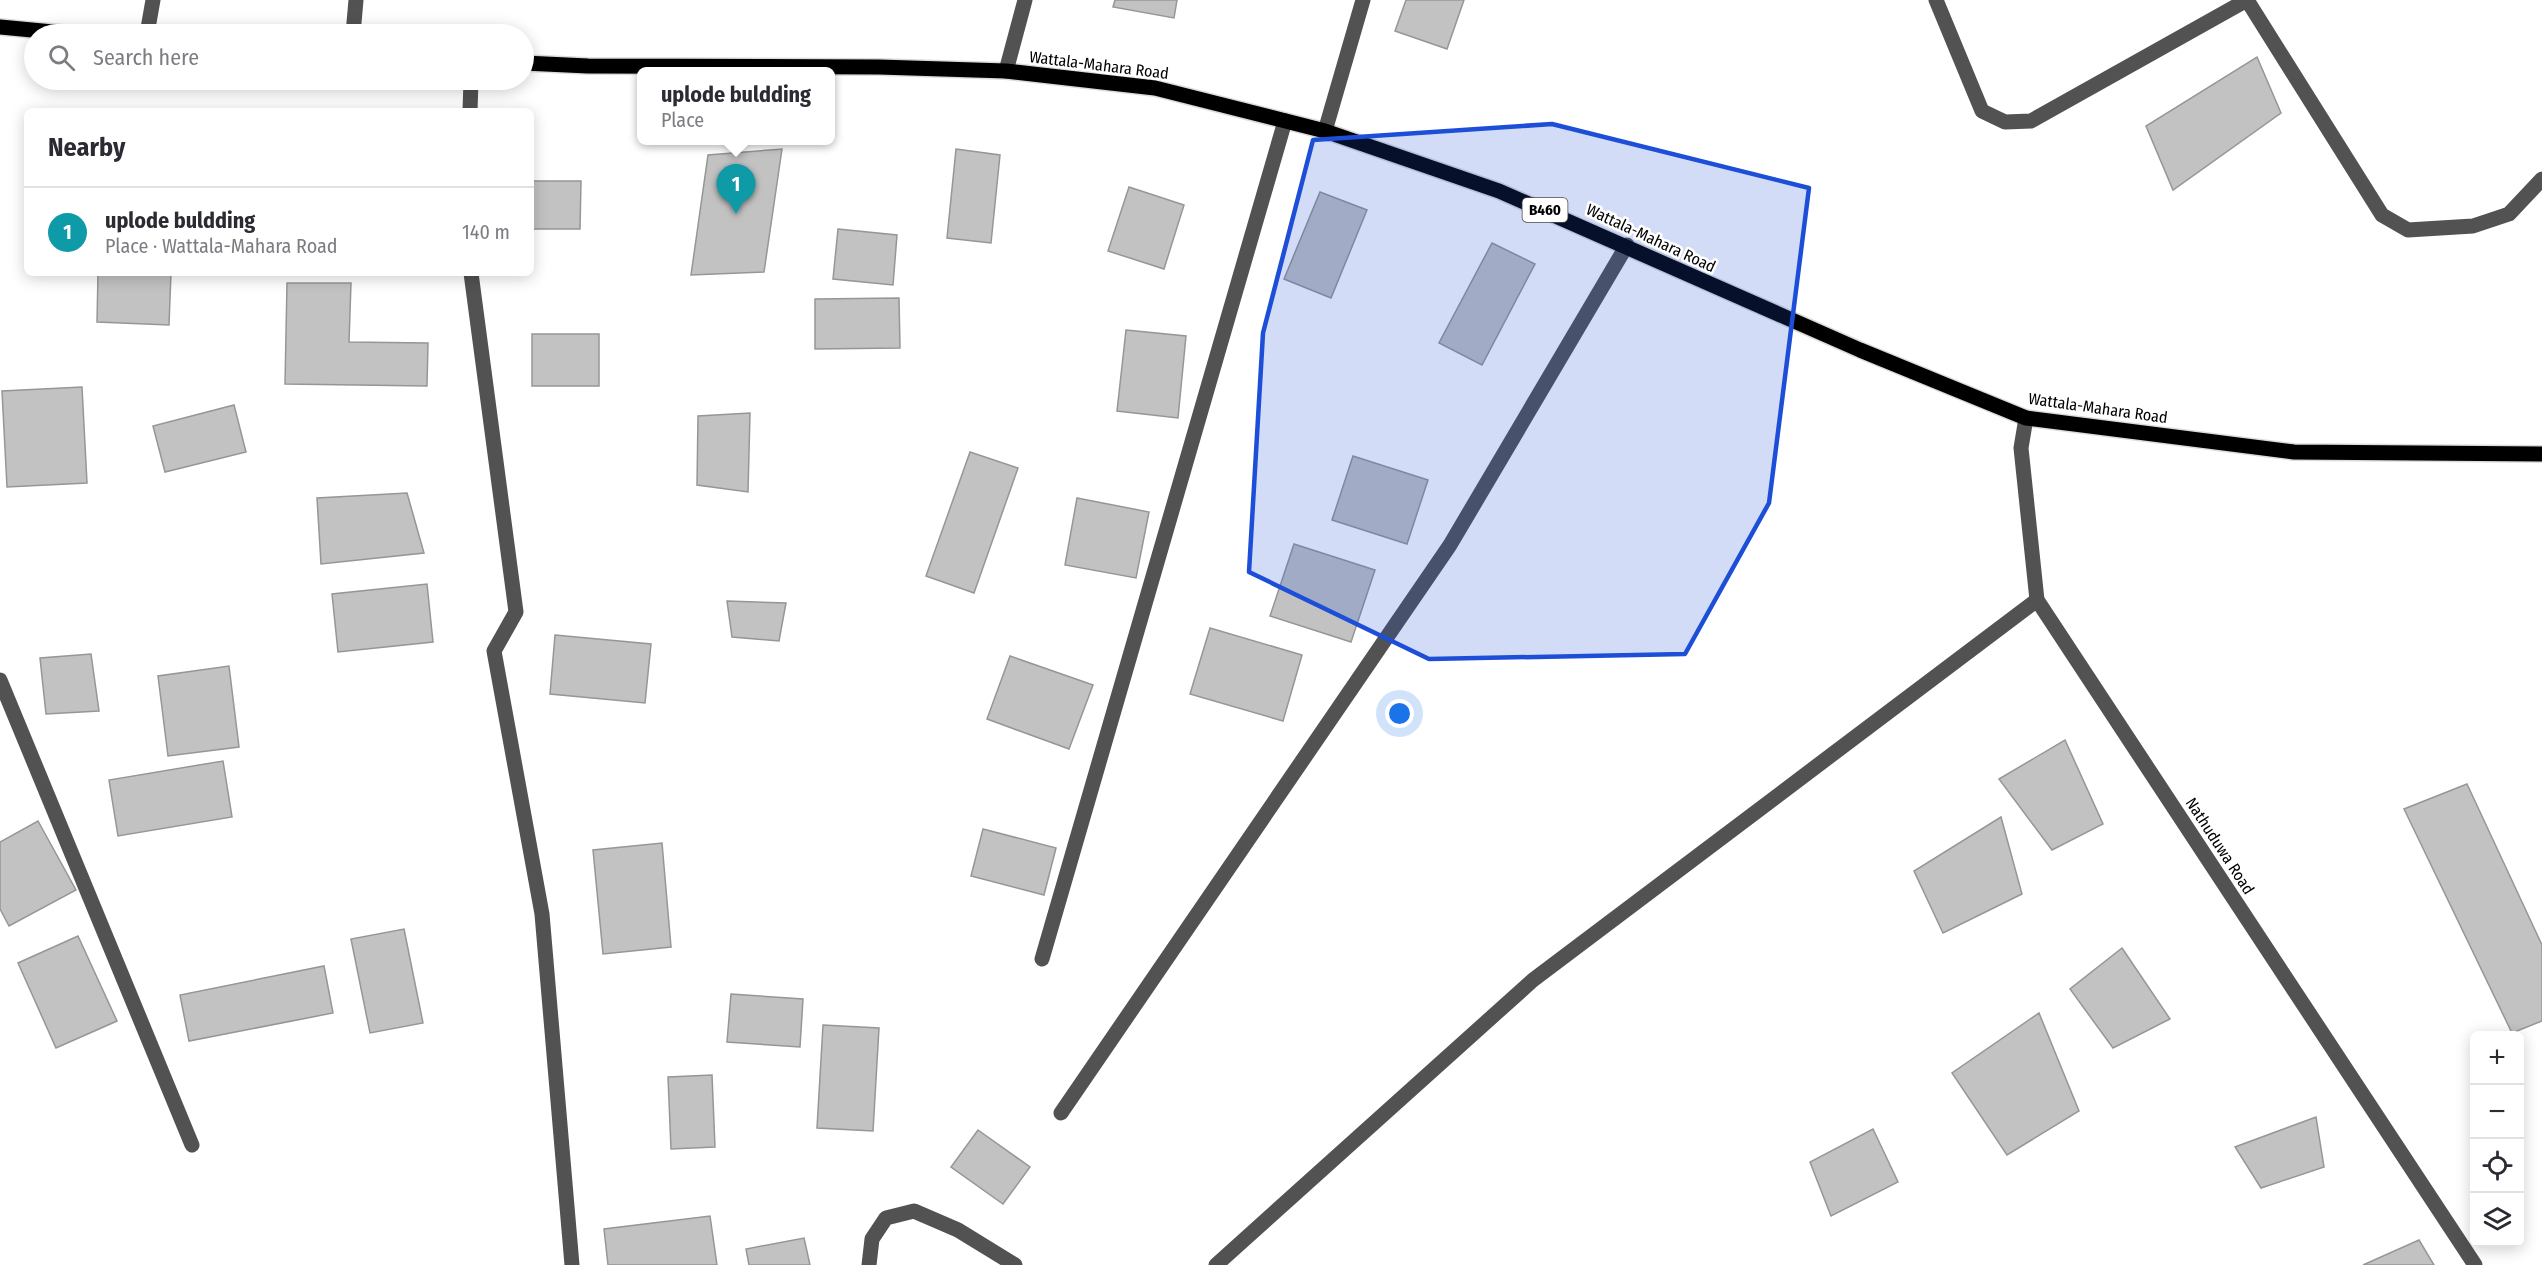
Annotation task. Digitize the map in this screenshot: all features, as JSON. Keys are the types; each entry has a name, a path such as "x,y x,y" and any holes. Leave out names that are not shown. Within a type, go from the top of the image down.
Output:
{"main road":[{"path":"0,27 24,29"},
{"name":"Wattala-Mahara Road","path":"534,63 588,66 879,67 1006,71 1155,88 1325,131 1499,190 1627,245 1699,280 2026,418 2294,452 2542,457"}],"street":[{"path":"149,24 153,0"},
{"path":"354,24 356,0"},
{"path":"1006,71 1025,0"},
{"path":"1325,131 1363,0"},
{"path":"1936,0 1982,111 2005,122 2031,121 2247,0 2382,215 2408,230 2474,226 2509,214 2542,179"},
{"path":"0,27 0,34"},
{"path":"470,108 471,90"},
{"path":"1042,959 1285,121"},
{"path":"1061,1113 1450,545 1627,245"},
{"path":"471,276 516,612 494,651 542,914 572,1265"},
{"name":"Nathuduwa Road","path":"2026,418 2021,448 2037,600 2475,1265"},
{"path":"1216,1265 1533,980 2037,600"},
{"path":"0,680 192,1145"},
{"path":"869,1265 872,1239 886,1218 914,1211 958,1230 1015,1265"}],"highlighted area":[{"path":"1552,124 1809,188 1769,503 1685,654 1429,659 1249,572 1263,333 1313,140"}],"building":[{"path":"1115,0 1177,0 1174,18 1113,7"},
{"path":"1406,0 1464,0 1447,49 1395,31"},
{"path":"2257,57 2281,113 2173,190 2146,126"},
{"path":"782,149 764,272 691,275 708,155"},
{"path":"956,149 1000,155 991,243 947,238"},
{"path":"534,181 581,181 580,229 534,229"},
{"path":"1129,187 1184,205 1164,269 1108,251"},
{"path":"1320,192 1367,210 1331,298 1284,279"},
{"path":"838,229 897,235 893,285 833,279"},
{"path":"1492,243 1535,264 1482,365 1439,343"},
{"path":"98,276 171,276 169,325 97,322"},
{"path":"287,283 351,283 349,342 428,343 427,386 285,384"},
{"path":"899,298 900,348 815,349 815,299"},
{"path":"1126,330 1186,336 1178,418 1117,411"},
{"path":"532,334 599,334 599,386 532,386"},
{"path":"82,387 87,483 7,487 2,391"},
{"path":"234,405 246,452 165,472 153,426"},
{"path":"750,413 748,492 697,485 698,416"},
{"path":"970,452 1018,468 974,593 926,576"},
{"path":"1353,456 1428,480 1407,544 1332,520"},
{"path":"407,493 424,553 321,564 317,498"},
{"path":"1077,498 1149,512 1136,578 1065,565"},
{"path":"1294,544 1375,570 1351,642 1270,616"},
{"path":"427,584 433,642 338,652 332,594"},
{"path":"727,601 786,603 779,641 732,637"},
{"path":"1210,628 1302,655 1283,721 1190,694"},
{"path":"555,635 651,644 645,703 550,694"},
{"path":"91,654 99,711 46,714 40,658"},
{"path":"1010,656 1093,685 1069,749 987,719"},
{"path":"229,666 239,747 168,756 158,676"},
{"path":"2065,740 2103,824 2052,850 1999,779"},
{"path":"223,761 232,817 118,836 109,780"},
{"path":"2467,784 2542,945 2542,1021 2517,1031 2511,1031 2404,809"},
{"path":"2001,817 2022,894 1943,933 1914,871"},
{"path":"38,821 76,890 9,926 0,909 0,842"},
{"path":"983,829 1056,848 1044,895 971,876"},
{"path":"662,843 671,947 603,954 593,850"},
{"path":"404,929 423,1023 370,1033 351,939"},
{"path":"78,936 117,1021 56,1048 18,963"},
{"path":"2122,948 2170,1019 2113,1048 2070,989"},
{"path":"324,966 333,1013 189,1041 180,995"},
{"path":"731,994 803,999 800,1047 727,1042"},
{"path":"2039,1013 2079,1111 2007,1155 1952,1073"},
{"path":"823,1025 879,1028 873,1131 817,1128"},
{"path":"712,1075 715,1147 671,1149 668,1077"},
{"path":"2316,1117 2324,1167 2261,1188 2235,1147"},
{"path":"1873,1129 1898,1182 1831,1216 1810,1162"},
{"path":"978,1130 1030,1167 1003,1204 951,1167"},
{"path":"710,1216 717,1265 608,1265 604,1229"},
{"path":"804,1238 810,1265 749,1265 746,1249"},
{"path":"2419,1240 2434,1265 2363,1265"}],"place":[{"name":"uplode buldding","path":"736,214"}]}
